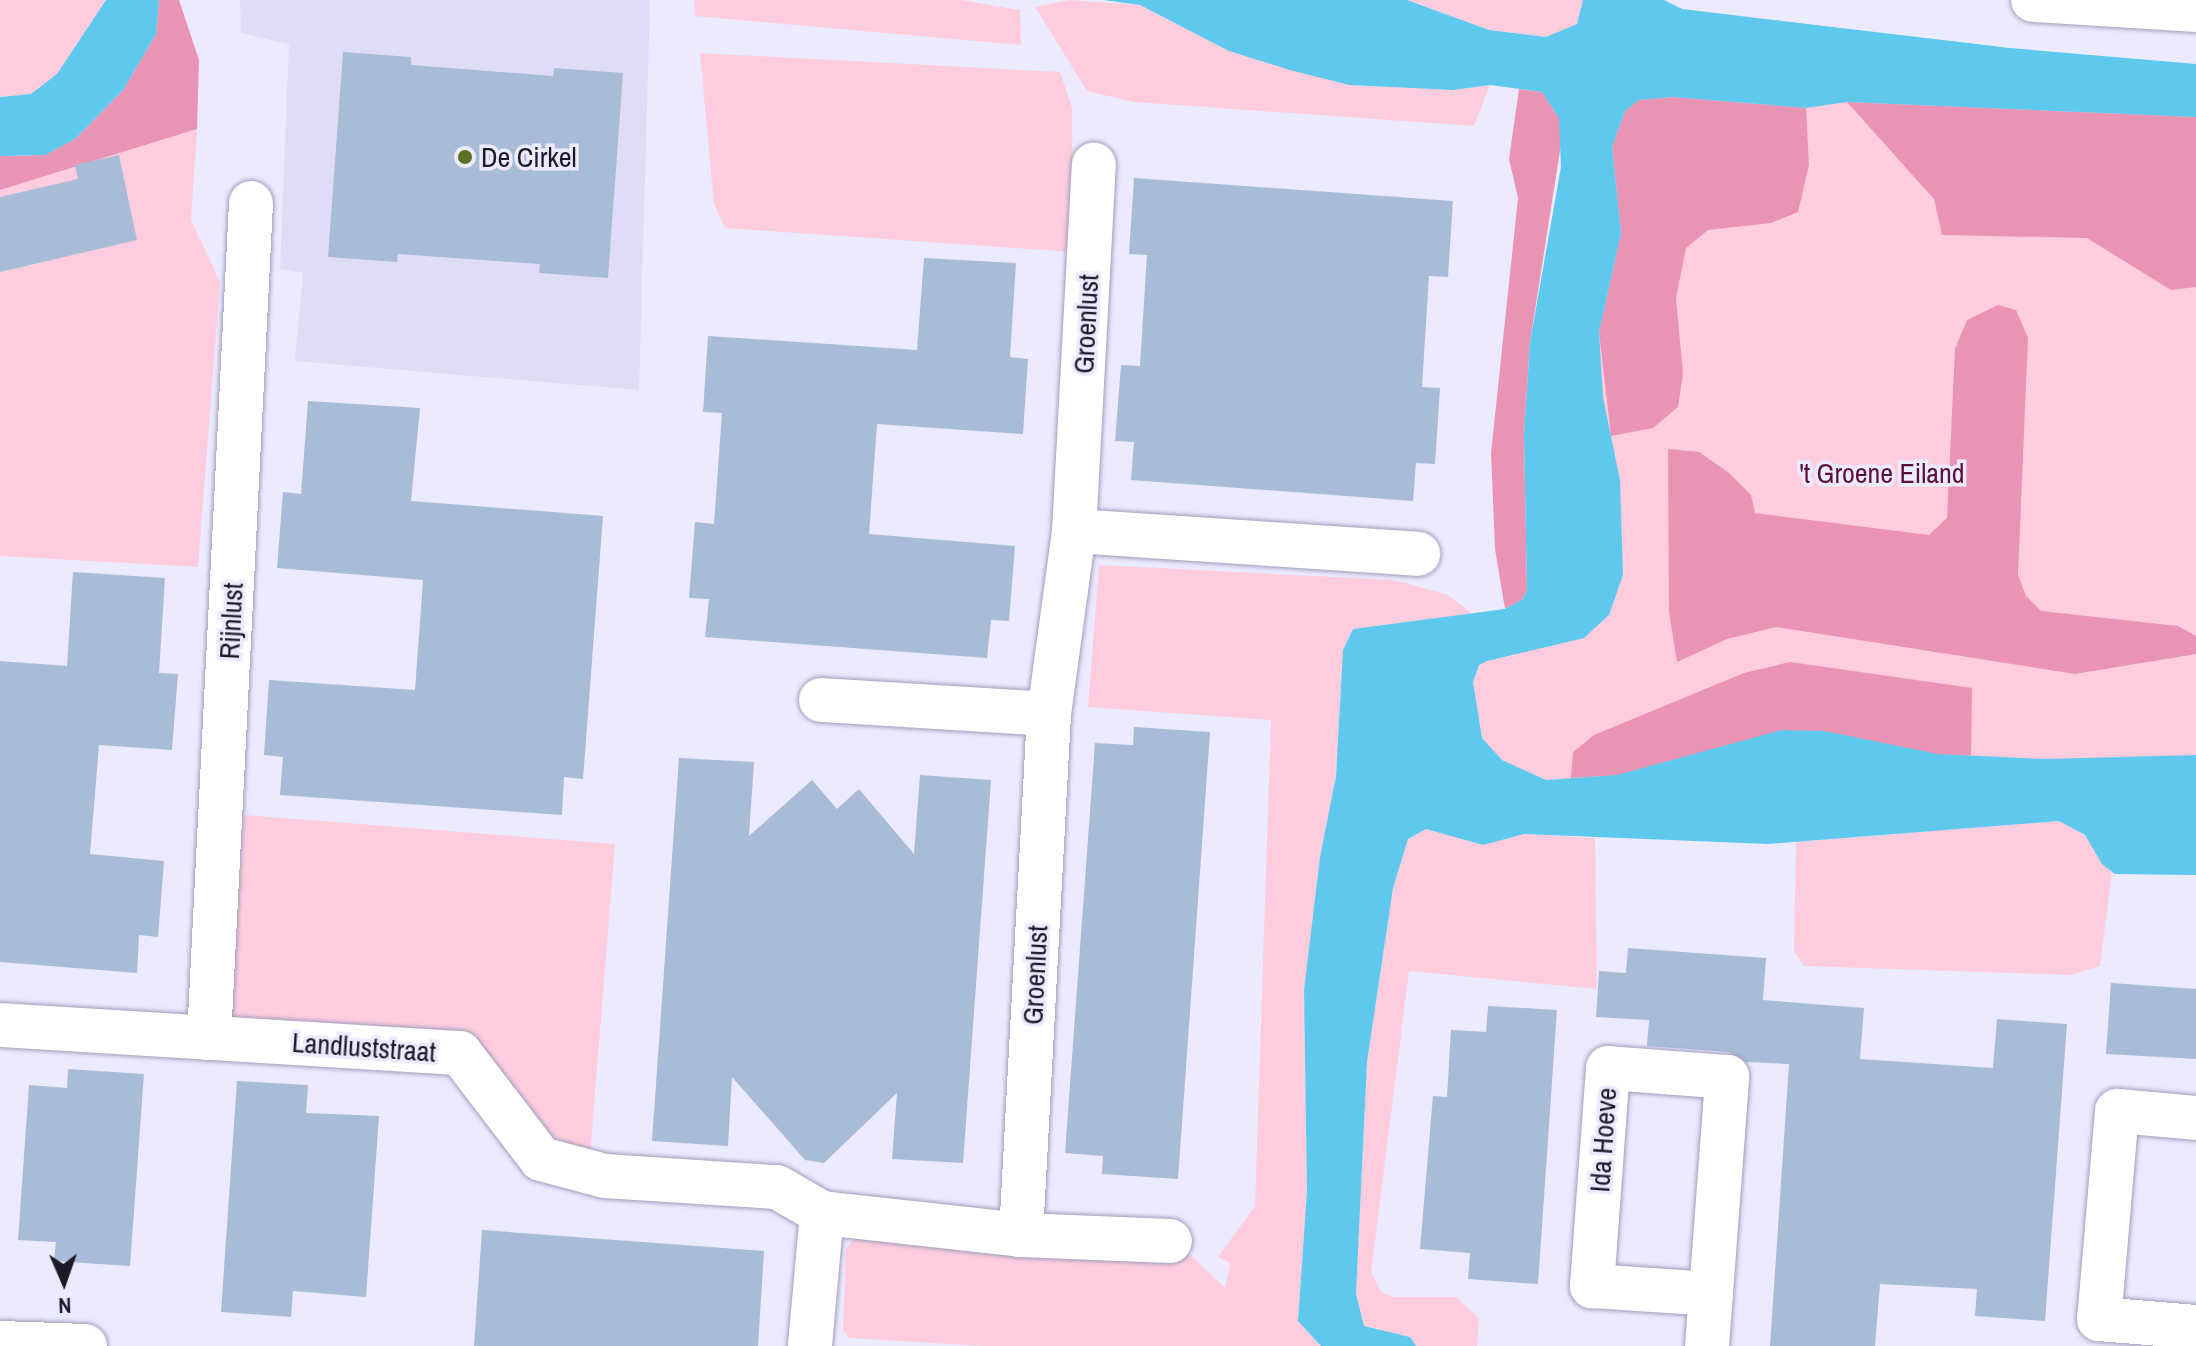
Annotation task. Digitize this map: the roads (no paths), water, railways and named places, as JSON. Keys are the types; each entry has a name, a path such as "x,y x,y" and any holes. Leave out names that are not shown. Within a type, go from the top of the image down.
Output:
{"street":[{"path":"2033,0 2196,10"},
{"name":"Groenlust","path":"1021,1235 1049,714 1074,531 1094,165"},
{"name":"Rijnlust","path":"209,1038 251,203"},
{"path":"1074,531 1418,554"},
{"path":"821,700 1049,714"},
{"name":"Landluststraat","path":"0,1025 460,1053 541,1159 605,1176 777,1187 822,1213"},
{"name":"Ida Hoeve","path":"1707,1346 1711,1294 1727,1077 1608,1068 1592,1286 1711,1294"},
{"path":"2196,1118 2117,1111 2099,1319 2196,1327"},
{"path":"810,1346 822,1213 1021,1235 1170,1241"},
{"path":"0,1343 85,1346"}],"water":[{"path":"106,0 159,0 156,34 123,90 75,139 45,155 0,156 0,97 31,94 57,74"},
{"path":"1104,0 1407,0 1489,30 1546,37 1577,24 1583,0 1664,0 1682,9 2010,48 2196,64 2196,117 1847,102 1806,108 1673,97 1639,100 1625,111 1612,147 1621,233 1599,332 1603,397 1620,480 1623,575 1609,615 1584,638 1487,661 1479,665 1473,682 1482,738 1502,760 1546,780 1617,775 1782,730 1824,731 1938,754 2045,759 2196,755 2196,875 2115,874 2102,864 2085,835 2059,821 1768,844 1524,834 1483,845 1426,829 1408,839 1393,888 1367,1062 1356,1294 1364,1326 1410,1337 1416,1346 1321,1346 1298,1321 1307,1191 1304,990 1320,857 1336,776 1343,650 1353,629 1505,609 1523,599 1527,589 1524,435 1530,342 1561,167 1559,118 1542,92 1490,85 1453,90 1349,85 1290,70 1229,51 1140,5"}],"place":[{"name":"De Cirkel","path":"465,157"}],"park label":[{"name":"'t Groene Eiland","path":"1882,473"}]}
